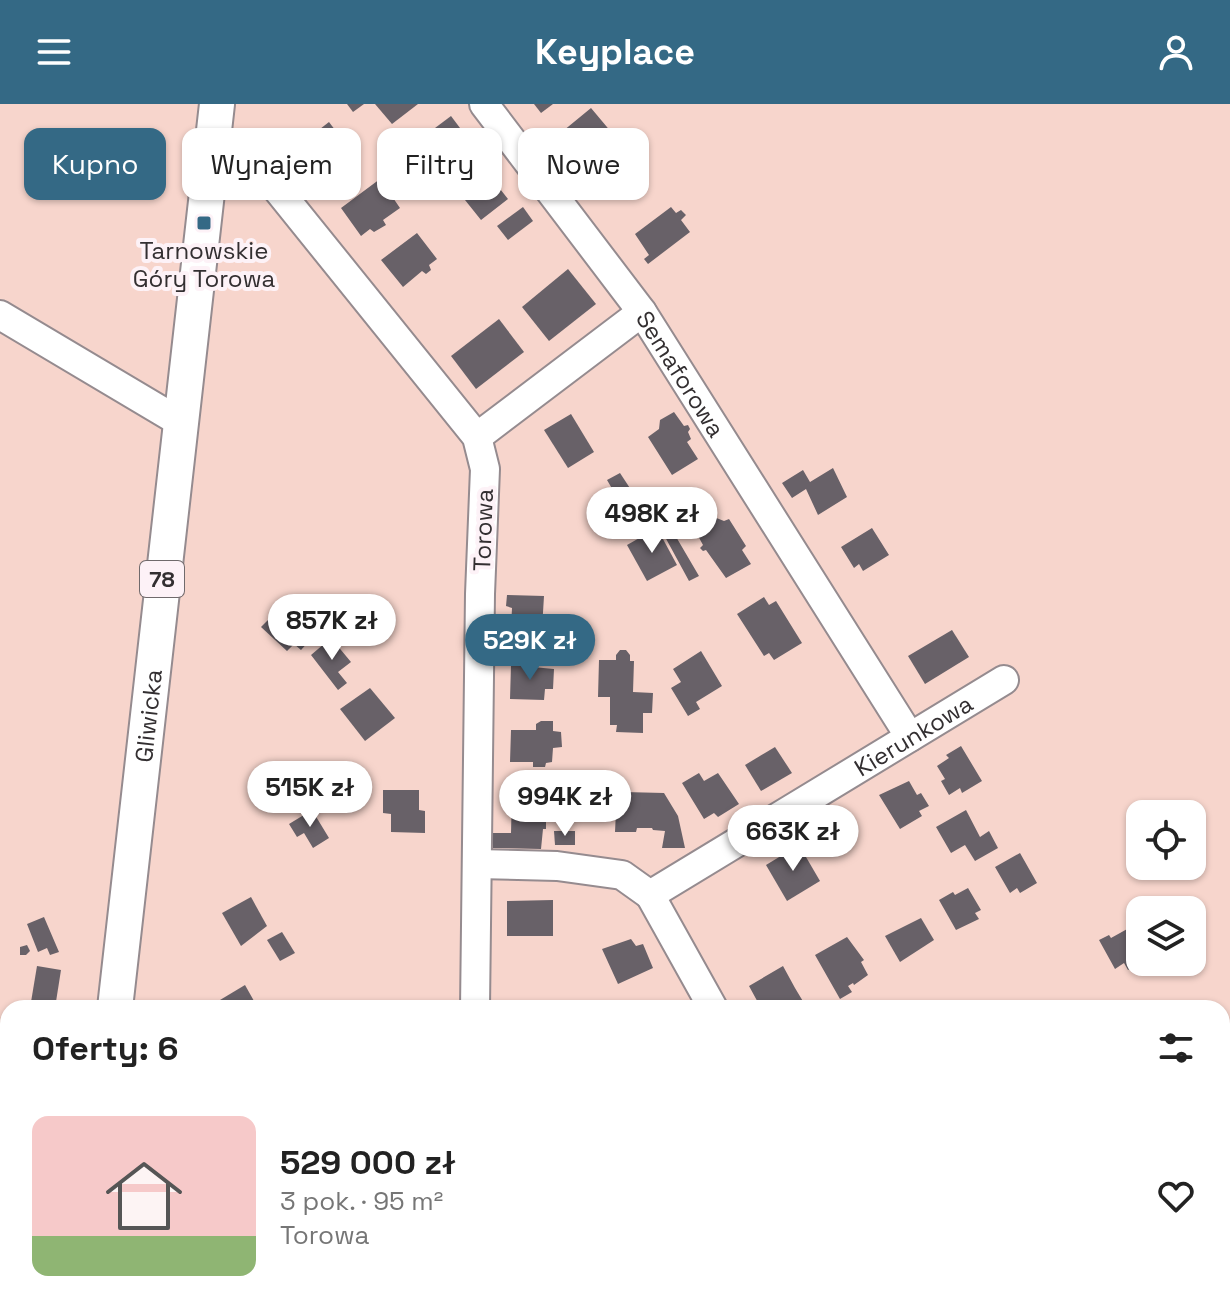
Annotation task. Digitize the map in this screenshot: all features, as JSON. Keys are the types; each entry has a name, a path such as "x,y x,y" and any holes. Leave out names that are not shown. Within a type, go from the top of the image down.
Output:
{"main road":[{"name":"Gliwicka","path":"213,128 214,106"},
{"name":"Gliwicka","path":"116,1000 206,200"}],"street":[{"name":"Semaforowa","path":"484,104 642,312 910,737"},
{"name":"Torowa","path":"286,200 477,437 485,469 480,594 475,1000"},
{"path":"477,437 642,312"},
{"path":"0,315 180,422"},
{"name":"Kierunkowa","path":"650,895 1004,680"},
{"path":"477,864 557,866 622,875 650,895 709,1000"}],"shaded area":[{"path":"0,104 1230,104 1230,1000 0,1000"}],"building":[{"path":"347,104 364,104 353,112"},
{"path":"375,104 418,104 392,124"},
{"path":"534,104 553,104 541,113"},
{"path":"591,108 608,128 567,128"},
{"path":"451,116 460,128 435,128"},
{"path":"377,181 377,200 394,200 400,208 383,220 386,225 374,232 370,229 361,236 341,208 352,200 361,200 361,193"},
{"path":"502,191 508,199 481,220 465,200 502,200"},
{"path":"523,207 533,221 508,240 497,226"},
{"path":"671,207 676,213 681,210 686,215 681,220 690,232 648,264 644,259 649,255 635,234"},
{"path":"417,233 437,259 429,265 431,270 426,274 422,271 403,287 381,260"},
{"path":"568,269 596,304 549,341 522,307"},
{"path":"499,319 524,352 476,389 451,356"},
{"path":"674,412 684,426 688,425 691,439 687,442 698,459 672,475 648,437 659,429 660,420"},
{"path":"571,414 594,452 568,468 544,430"},
{"path":"833,468 847,497 818,515 806,489 792,498 782,483 803,470 810,482"},
{"path":"620,473 641,505 627,512 621,504 618,506 617,497 607,480"},
{"path":"658,506 699,576 689,581 658,524 651,527 644,516"},
{"path":"714,517 724,521 729,519 746,546 742,550 751,564 726,578 706,550 700,548 703,545 697,534 701,530 699,526"},
{"path":"657,528 677,565 647,581 627,545"},
{"path":"872,528 889,555 863,571 859,564 854,568 841,547"},
{"path":"507,595 544,596 542,629 511,628 512,608 506,606"},
{"path":"764,597 769,605 776,601 802,643 774,660 769,653 764,656 737,614"},
{"path":"285,603 312,627 307,633 312,638 301,650 294,644 287,651 261,627"},
{"path":"952,630 969,657 925,684 908,656"},
{"path":"331,638 351,662 338,672 347,683 338,690 311,655"},
{"path":"620,650 626,650 630,661 634,661 633,692 653,693 652,713 643,713 643,733 616,732 617,725 610,725 610,697 598,697 599,660 616,660"},
{"path":"701,651 722,686 696,702 700,709 688,716 671,688 681,682 673,669"},
{"path":"511,665 554,669 553,689 545,689 544,700 510,699"},
{"path":"370,688 395,718 365,741 340,709"},
{"path":"553,721 553,731 561,732 562,747 553,748 552,762 546,763 545,767 533,767 533,762 510,762 511,730 536,730 536,724"},
{"path":"961,746 982,781 962,793 960,788 949,795 941,781 945,779 937,766 949,758 946,755"},
{"path":"775,747 792,773 761,791 745,765"},
{"path":"699,773 704,781 718,773 739,804 718,817 714,813 704,819 682,783"},
{"path":"909,781 917,795 921,793 929,806 919,811 922,816 900,829 879,795"},
{"path":"383,790 419,790 419,810 425,811 425,833 391,832 391,814 383,813"},
{"path":"528,791 529,798 546,799 546,829 543,829 541,849 493,848 493,833 511,833 512,792"},
{"path":"624,792 664,793 678,816 685,848 662,848 665,831 652,828 615,832 616,811 624,805"},
{"path":"312,810 329,838 313,848 304,833 297,837 289,824"},
{"path":"966,810 980,837 989,831 998,848 975,861 965,845 951,853 936,827"},
{"path":"554,831 575,831 575,845 555,845"},
{"path":"799,845 820,881 787,901 766,865"},
{"path":"1020,853 1037,883 1020,893 1017,888 1010,893 995,867"},
{"path":"968,888 981,910 975,913 979,919 956,930 939,900"},
{"path":"251,897 267,926 241,946 222,913"},
{"path":"553,900 553,936 507,936 507,901"},
{"path":"44,917 59,952 50,955 47,948 38,952 27,924"},
{"path":"921,918 934,940 900,962 885,936"},
{"path":"1126,930 1126,966 1124,963 1115,969 1099,940 1109,935 1111,938"},
{"path":"282,932 295,953 280,961 267,940"},
{"path":"847,937 864,960 861,962 868,975 848,986 852,992 840,999 815,955"},
{"path":"631,939 636,946 643,944 653,968 618,984 602,949"},
{"path":"27,945 30,951 20,955 20,947"},
{"path":"37,966 61,970 56,1000 31,1000"},
{"path":"783,966 802,1000 757,1000 749,986"},
{"path":"245,985 253,1000 220,1000"}],"place":[{"name":"Tarnowskie Góry Torowa","path":"204,223"}]}
